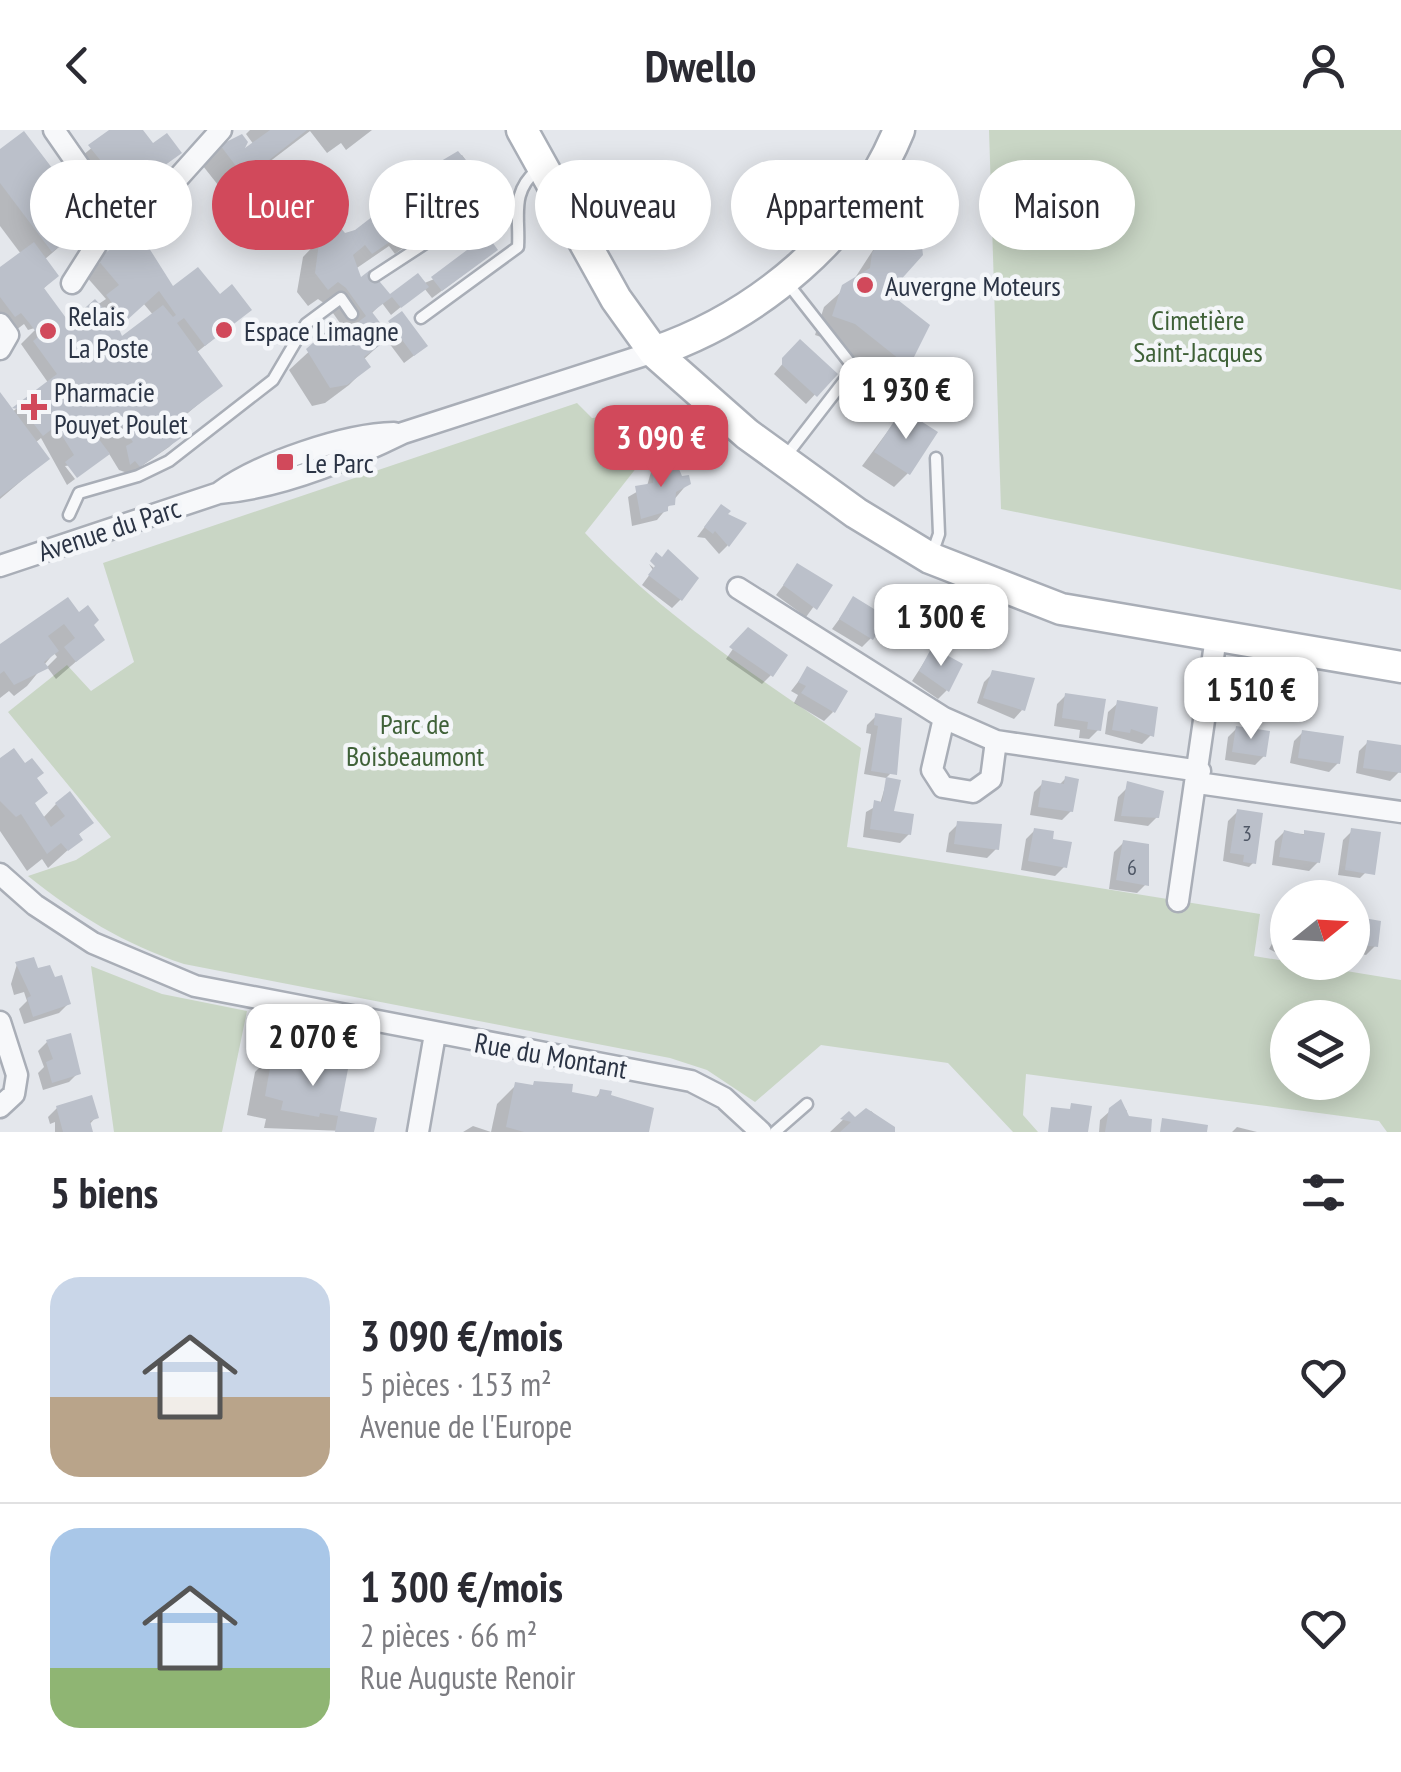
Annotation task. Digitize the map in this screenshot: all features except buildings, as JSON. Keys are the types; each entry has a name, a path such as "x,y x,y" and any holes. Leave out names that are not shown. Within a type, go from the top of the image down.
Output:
{"main road":[{"path":"522,130 539,160"},
{"name":"Avenue du Parc","path":"654,352 699,336 756,303 784,280 831,236 864,194 899,130"},
{"path":"589,250 616,298 654,352 782,460 930,558 986,583 1062,609 1401,667"}],"street":[{"path":"54,130 81,160"},
{"path":"192,163 221,130"},
{"path":"72,284 93,250"},
{"path":"0,324 8,336 0,349"},
{"name":"Avenue du Parc","path":"0,566 219,493 244,491 372,448 403,433 654,352"},
{"path":"738,588 944,718 996,741 1401,812"},
{"path":"1178,901 1199,777 1216,637"},
{"path":"944,718 932,770 944,787 974,792 991,779 996,741"},
{"name":"Rue du Montant","path":"4,885 93,943 194,986 691,1082 724,1098 761,1132"},
{"path":"0,1022 17,1074 14,1094 0,1107"},
{"path":"418,1132 435,1034"}],"lane":[{"path":"421,318 511,257 518,247 518,196 524,180 535,171"},
{"path":"375,276 415,250"},
{"path":"782,460 854,368 784,280"},
{"path":"68,515 79,493 138,476 169,462 273,380 306,324 345,295 352,314"},
{"path":"930,558 940,534 936,458"},
{"path":"776,1132 807,1104"}],"green space":[{"name":"Cimetière Saint-Jacques","path":"989,130 1401,130 1401,590 1001,509 993,250 1135,250 1135,160 990,160"},
{"name":"Parc de Boisbeaumont","path":"577,403 592,418 625,416 667,429 585,533 683,622 861,748 847,847 1260,914 1254,956 1270,959 1270,980 1370,980 1370,975 1401,980 1401,1132 1387,1132 1379,1121 1026,1074 1023,1115 1038,1132 1013,1132 948,1063 821,1045 755,1102 707,1070 670,1058 184,964 121,938 28,876 76,860 111,837 8,712 67,665 91,691 134,662 103,563"},
{"path":"91,966 162,994 247,1011 222,1132 114,1132"}],"place":[{"name":"Auvergne Moteurs","path":"865,285"},
{"name":"Espace Limagne","path":"224,330"},
{"name":"Relais La Poste","path":"48,331"},
{"name":"Pharmacie Pouyet Poulet","path":"34,407"},
{"name":"Le Parc","path":"285,462"}]}
